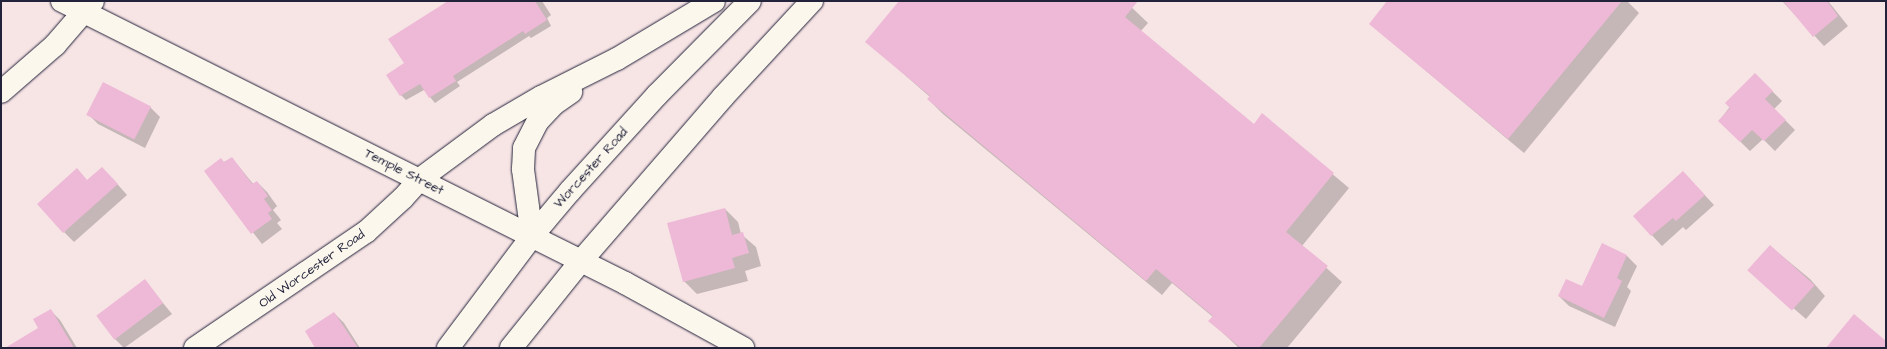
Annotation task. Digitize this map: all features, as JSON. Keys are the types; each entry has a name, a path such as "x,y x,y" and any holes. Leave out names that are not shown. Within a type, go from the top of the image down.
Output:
{"main road":[{"name":"Temple Street","path":"62,1 88,6 420,180 582,261 743,348"},
{"path":"532,236 523,169 524,148 530,135 554,104 617,59 714,1"},
{"name":"Worcester Road","path":"448,348 532,236 657,94 750,1"},
{"path":"511,348 582,261 748,69 812,1"},
{"path":"1,92 55,45 88,6"},
{"name":"Old Worcester Road","path":"194,348 366,232 404,198 420,180 493,125 541,97 617,59"}],"building":[{"path":"448,1 535,1 547,20 525,34 523,31 453,76 456,81 429,98 420,84 400,96 386,75 404,63 388,39"},
{"path":"899,1 1138,1 1125,17 1254,124 1262,113 1334,173 1286,232 1328,266 1259,348 1241,348 1208,321 1213,316 1156,269 1146,281 927,99 930,96 865,42"},
{"path":"1387,1 1622,1 1508,139 1369,24"},
{"path":"1783,1 1827,1 1838,16 1813,37"},
{"path":"1755,73 1773,91 1765,99 1786,120 1764,141 1752,130 1740,142 1718,121 1730,108 1725,103"},
{"path":"103,82 151,107 134,139 86,115"},
{"path":"232,157 252,184 257,181 268,196 264,199 272,210 268,213 272,219 251,234 204,171 221,158 224,162"},
{"path":"102,167 118,184 63,233 37,204 77,168 87,180"},
{"path":"1683,171 1705,195 1676,221 1673,218 1651,236 1633,216"},
{"path":"725,208 732,235 743,232 749,253 732,258 735,268 683,282 667,223"},
{"path":"1602,243 1627,255 1617,278 1622,281 1604,318 1558,296 1566,279 1582,286"},
{"path":"1770,245 1815,285 1792,310 1747,270"},
{"path":"145,279 163,303 114,340 96,316"},
{"path":"51,309 74,348 5,348 38,328 33,319"},
{"path":"334,312 358,348 315,348 305,331"},
{"path":"1854,314 1886,341 1886,348 1826,348"}]}
